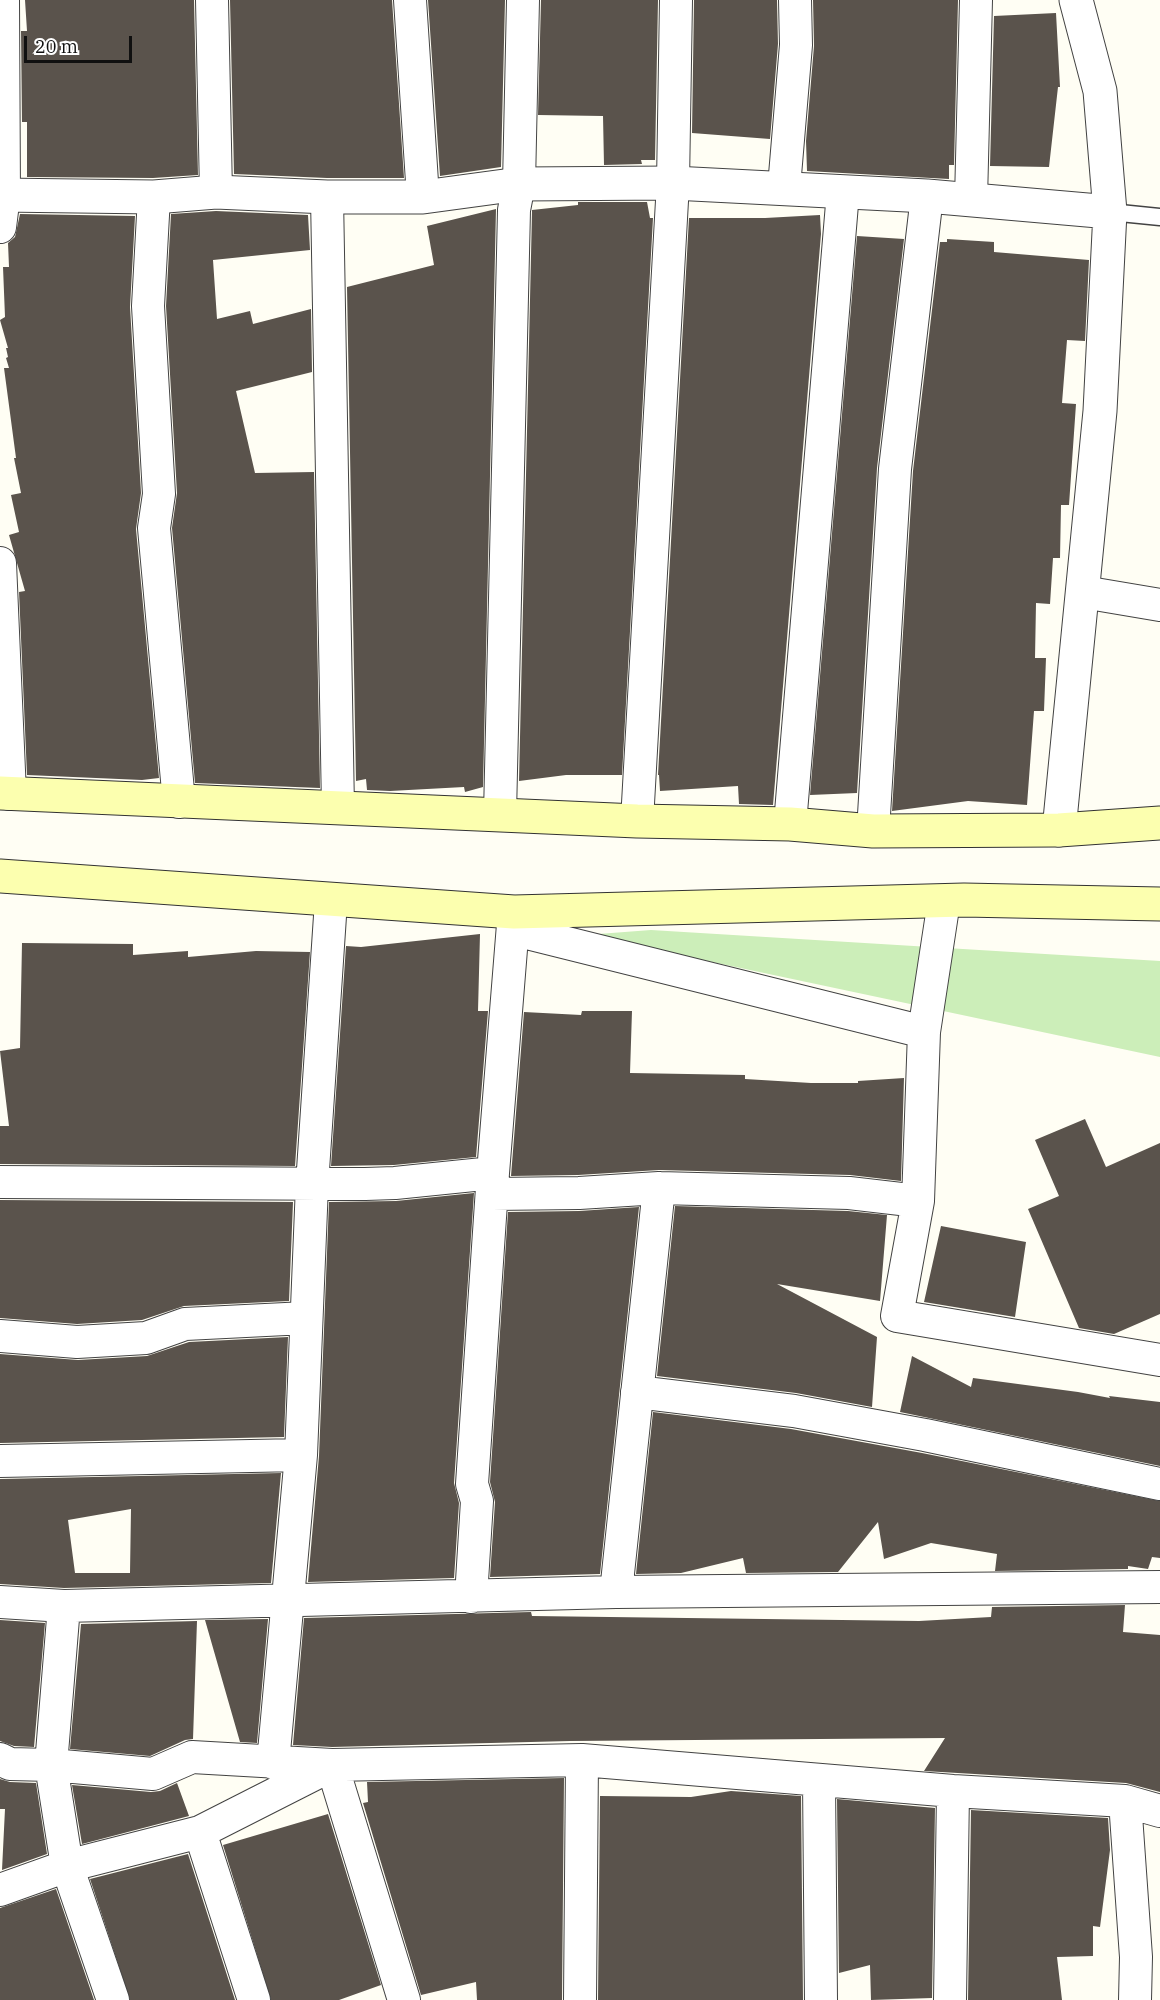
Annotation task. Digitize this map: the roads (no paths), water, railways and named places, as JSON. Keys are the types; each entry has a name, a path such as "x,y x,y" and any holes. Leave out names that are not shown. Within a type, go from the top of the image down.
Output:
{"main road":[{"path":"5,794 637,821 790,824 873,831 1059,830 1160,823"},
{"path":"0,876 331,901 517,912 944,901 1160,904"}],"street":[{"path":"0,227 3,0"},
{"path":"212,0 216,192"},
{"path":"410,0 423,197"},
{"path":"500,814 514,210 519,184 523,0"},
{"path":"637,821 673,183 676,0"},
{"path":"784,188 796,45 795,0"},
{"path":"971,200 976,0"},
{"path":"1059,830 1100,411 1110,212 1100,91 1076,0"},
{"path":"2,195 154,197 216,192 327,197 423,197 519,184 673,183 927,196 1110,212"},
{"path":"790,824 843,192"},
{"path":"873,831 895,469 927,196"},
{"path":"154,197 148,306 159,494 154,528 179,802"},
{"path":"327,197 338,808"},
{"path":"0,563 5,794"},
{"path":"1083,592 1160,605"},
{"path":"273,1763 301,1455 312,1185 331,901"},
{"path":"944,901 924,1032 918,1201 897,1316 1160,1360"},
{"path":"517,912 531,934 924,1032"},
{"path":"471,1597 477,1501 472,1484 492,1184 517,912"},
{"path":"0,1182 492,1184 579,1193 659,1188 849,1192 918,1201"},
{"path":"616,1592 659,1188"},
{"path":"0,1336 77,1342 146,1338 185,1324 306,1318"},
{"path":"637,1392 794,1411 925,1435 1160,1484"},
{"path":"0,1461 301,1455"},
{"path":"0,1602 64,1606 616,1592 1160,1587"},
{"path":"64,1606 51,1765 67,1866 113,2000"},
{"path":"0,1759 10,1764 51,1765 153,1774 192,1757 332,1765 582,1760 953,1791 1125,1801 1160,1811"},
{"path":"580,2000 582,1760"},
{"path":"0,1890 67,1866 200,1832 332,1765"},
{"path":"332,1765 404,2000"},
{"path":"819,1780 821,2000"},
{"path":"950,2000 953,1791"},
{"path":"1125,1801 1136,1958 1135,2000"},
{"path":"200,1832 254,2000"}],"lane":[{"path":"1110,212 1160,217"}]}
